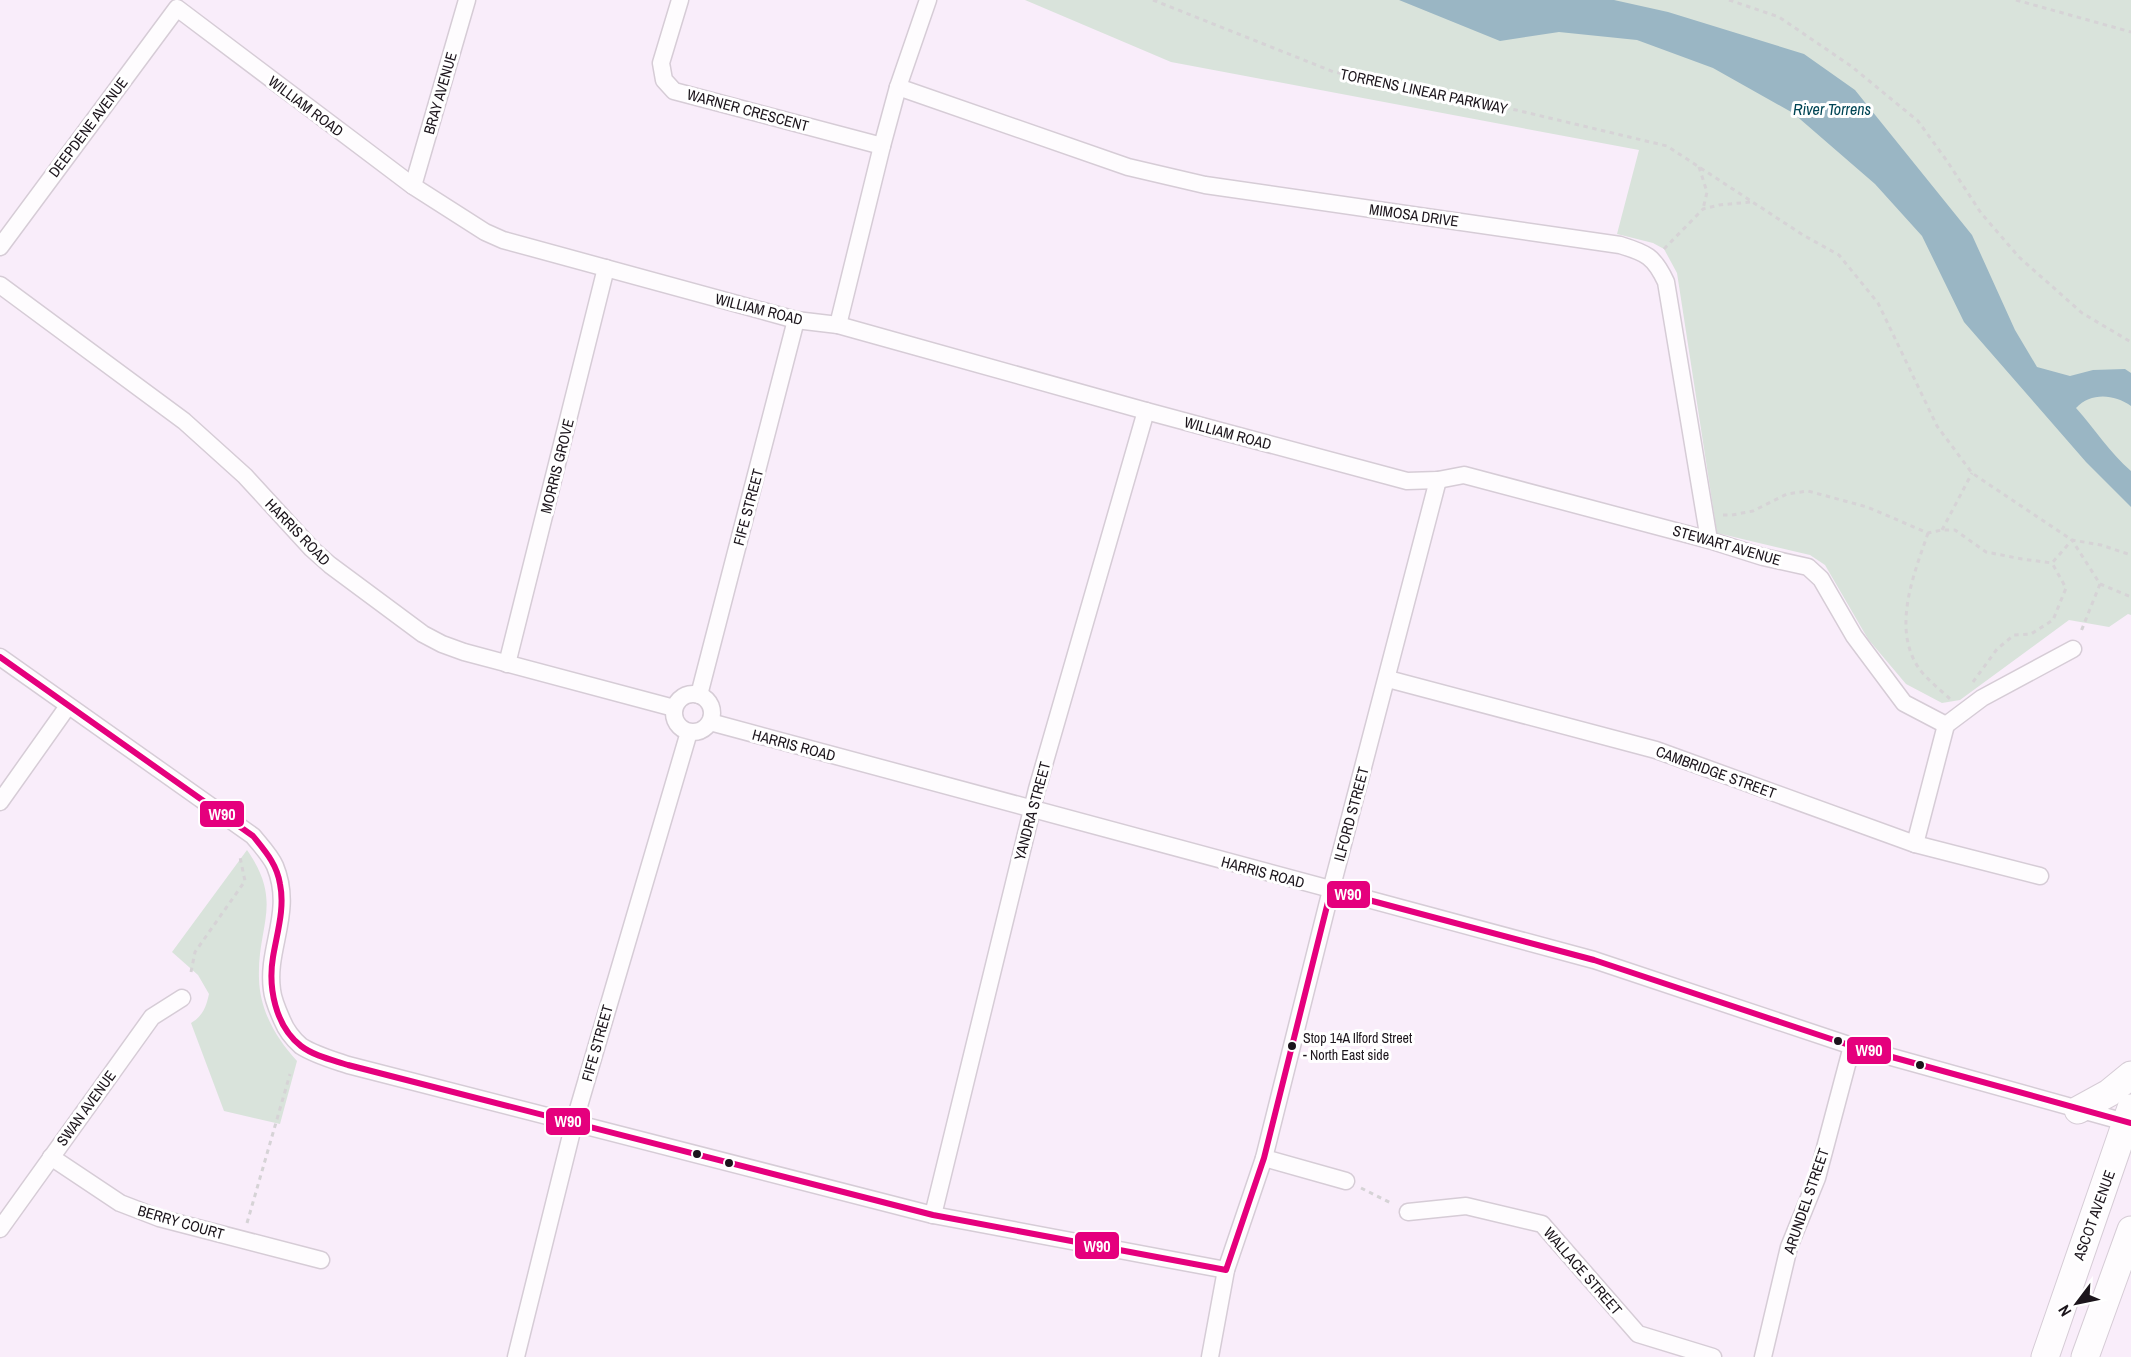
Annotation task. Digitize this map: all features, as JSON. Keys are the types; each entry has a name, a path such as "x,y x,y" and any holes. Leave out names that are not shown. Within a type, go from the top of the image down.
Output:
{"highway":[{"path":"2078,1110 2109,1094 2131,1075"},
{"name":"ASCOT AVENUE","path":"2044,1357 2128,1115"},
{"path":"2085,1357 2131,1230"}],"street":[{"name":"BRAY AVENUE","path":"413,186 467,0"},
{"name":"WARNER CRESCENT","path":"680,0 661,63 664,80 674,91 882,146"},
{"path":"838,325 898,87 928,0"},
{"name":"WILLIAM ROAD","path":"177,8 413,186 486,232 504,240 796,320 838,325 1407,481 1438,480"},
{"name":"DEEPDENE AVENUE","path":"0,247 177,8"},
{"name":"MIMOSA DRIVE","path":"898,87 1128,167 1194,182 1620,245 1644,252 1653,261"},
{"path":"1653,261 1658,265 1666,282 1709,540"},
{"name":"MORRIS GROVE","path":"507,664 606,268"},
{"name":"HARRIS ROAD","path":"0,285 184,421 245,476 330,566 423,634 442,644 507,664 674,708"},
{"name":"FIFE STREET","path":"699,694 796,320"},
{"name":"YANDRA STREET","path":"933,1215 1032,810 1146,411"},
{"name":"STEWART AVENUE","path":"1438,480 1464,476 1709,540 1763,557 1808,567 1821,579 1854,636 1904,703 1946,725"},
{"name":"ILFORD STREET","path":"1210,1357 1226,1270 1264,1158 1438,480"},
{"path":"1915,844 1946,725 1982,698 2073,649"},
{"path":"0,657 253,836 266,850 275,866 282,901 281,926 273,963 272,989 277,1010 287,1030 301,1045 321,1056 348,1065 933,1215 1226,1270"},
{"name":"CAMBRIDGE STREET","path":"1388,679 1656,750 1915,844 2040,876"},
{"path":"699,694 705,698 711,708 710,722 698,731 689,732 681,728 674,718 674,708 680,698 699,694"},
{"path":"0,802 68,706"},
{"name":"HARRIS ROAD","path":"710,722 1594,960 1852,1046 2078,1110 2128,1115"},
{"name":"FIFE STREET","path":"516,1357 574,1122 689,732"},
{"name":"SWAN AVENUE","path":"0,1229 152,1017 182,998"},
{"name":"ARUNDEL STREET","path":"1763,1357 1789,1247 1818,1178 1852,1046"},
{"name":"BERRY COURT","path":"51,1157 120,1203 159,1218 321,1260"},
{"path":"1264,1158 1346,1180"},
{"name":"WALLACE STREET","path":"1408,1212 1466,1206 1542,1224 1638,1334 1713,1357"}],"path":[{"name":"TORRENS LINEAR PARKWAY","path":"1153,0 1334,72 1516,110 1667,146 1839,255 1878,303 1937,426 1972,473 2072,540 2101,545 2131,555"},
{"path":"1729,0 1779,17 1851,66 1918,121 1981,213 2019,257 2082,314 2131,342"},
{"path":"2016,0 2131,32"},
{"path":"1653,261 1703,209 1707,192 1699,167"},
{"path":"1703,209 1753,202"},
{"path":"1942,530 1972,473"},
{"path":"1705,514 1732,515 1753,511 1787,494 1809,491 1867,507 1928,533 1955,530 1986,552 2022,560 2052,562"},
{"path":"1928,533 1910,586 1905,636 1918,668 1963,712"},
{"path":"2052,562 2072,540 2100,584 2131,597"},
{"path":"1970,686 1997,649 2014,635 2031,634 2053,620 2066,588 2052,562"},
{"path":"2073,649 2100,584"},
{"path":"191,972 195,952 245,881 240,857"},
{"path":"242,1239 290,1074"},
{"path":"1346,1180 1408,1212"}],"shaded area":[{"path":"1025,0 2131,0 2131,615 2128,614 2109,627 2069,620 1960,700 1942,703 1906,684 1868,639 1825,565 1810,555 1717,533 1677,273 1664,249 1653,243 1617,234 1639,150 1171,62"},
{"path":"247,850 258,869 267,900 259,960 262,1002 270,1023 282,1043 297,1061 280,1124 224,1111 191,1023 203,1011 209,994 198,975 172,952"}],"water":[{"name":"River Torrens","path":"1399,0 1614,0 1668,12 1804,54 1855,90 1972,235 2015,330 2037,367 2070,376 2093,370 2125,369 2131,373 2131,406 2110,397 2096,397 2076,408 2109,449 2131,471 2131,507 2086,462 1964,322 1922,236 1875,184 1793,113 1713,68 1637,40 1559,32 1500,41"}],"transit line":[{"name":"W90","path":"0,657 253,836 262,847 276,870 282,902 272,969 275,1005 279,1017 292,1038 306,1049 348,1065 933,1215 1226,1270 1264,1158 1331,890 1594,960 1852,1046 2131,1123"}],"place":[{"name":"Stop 14A Ilford Street - North East side","path":"1292,1046"}]}
